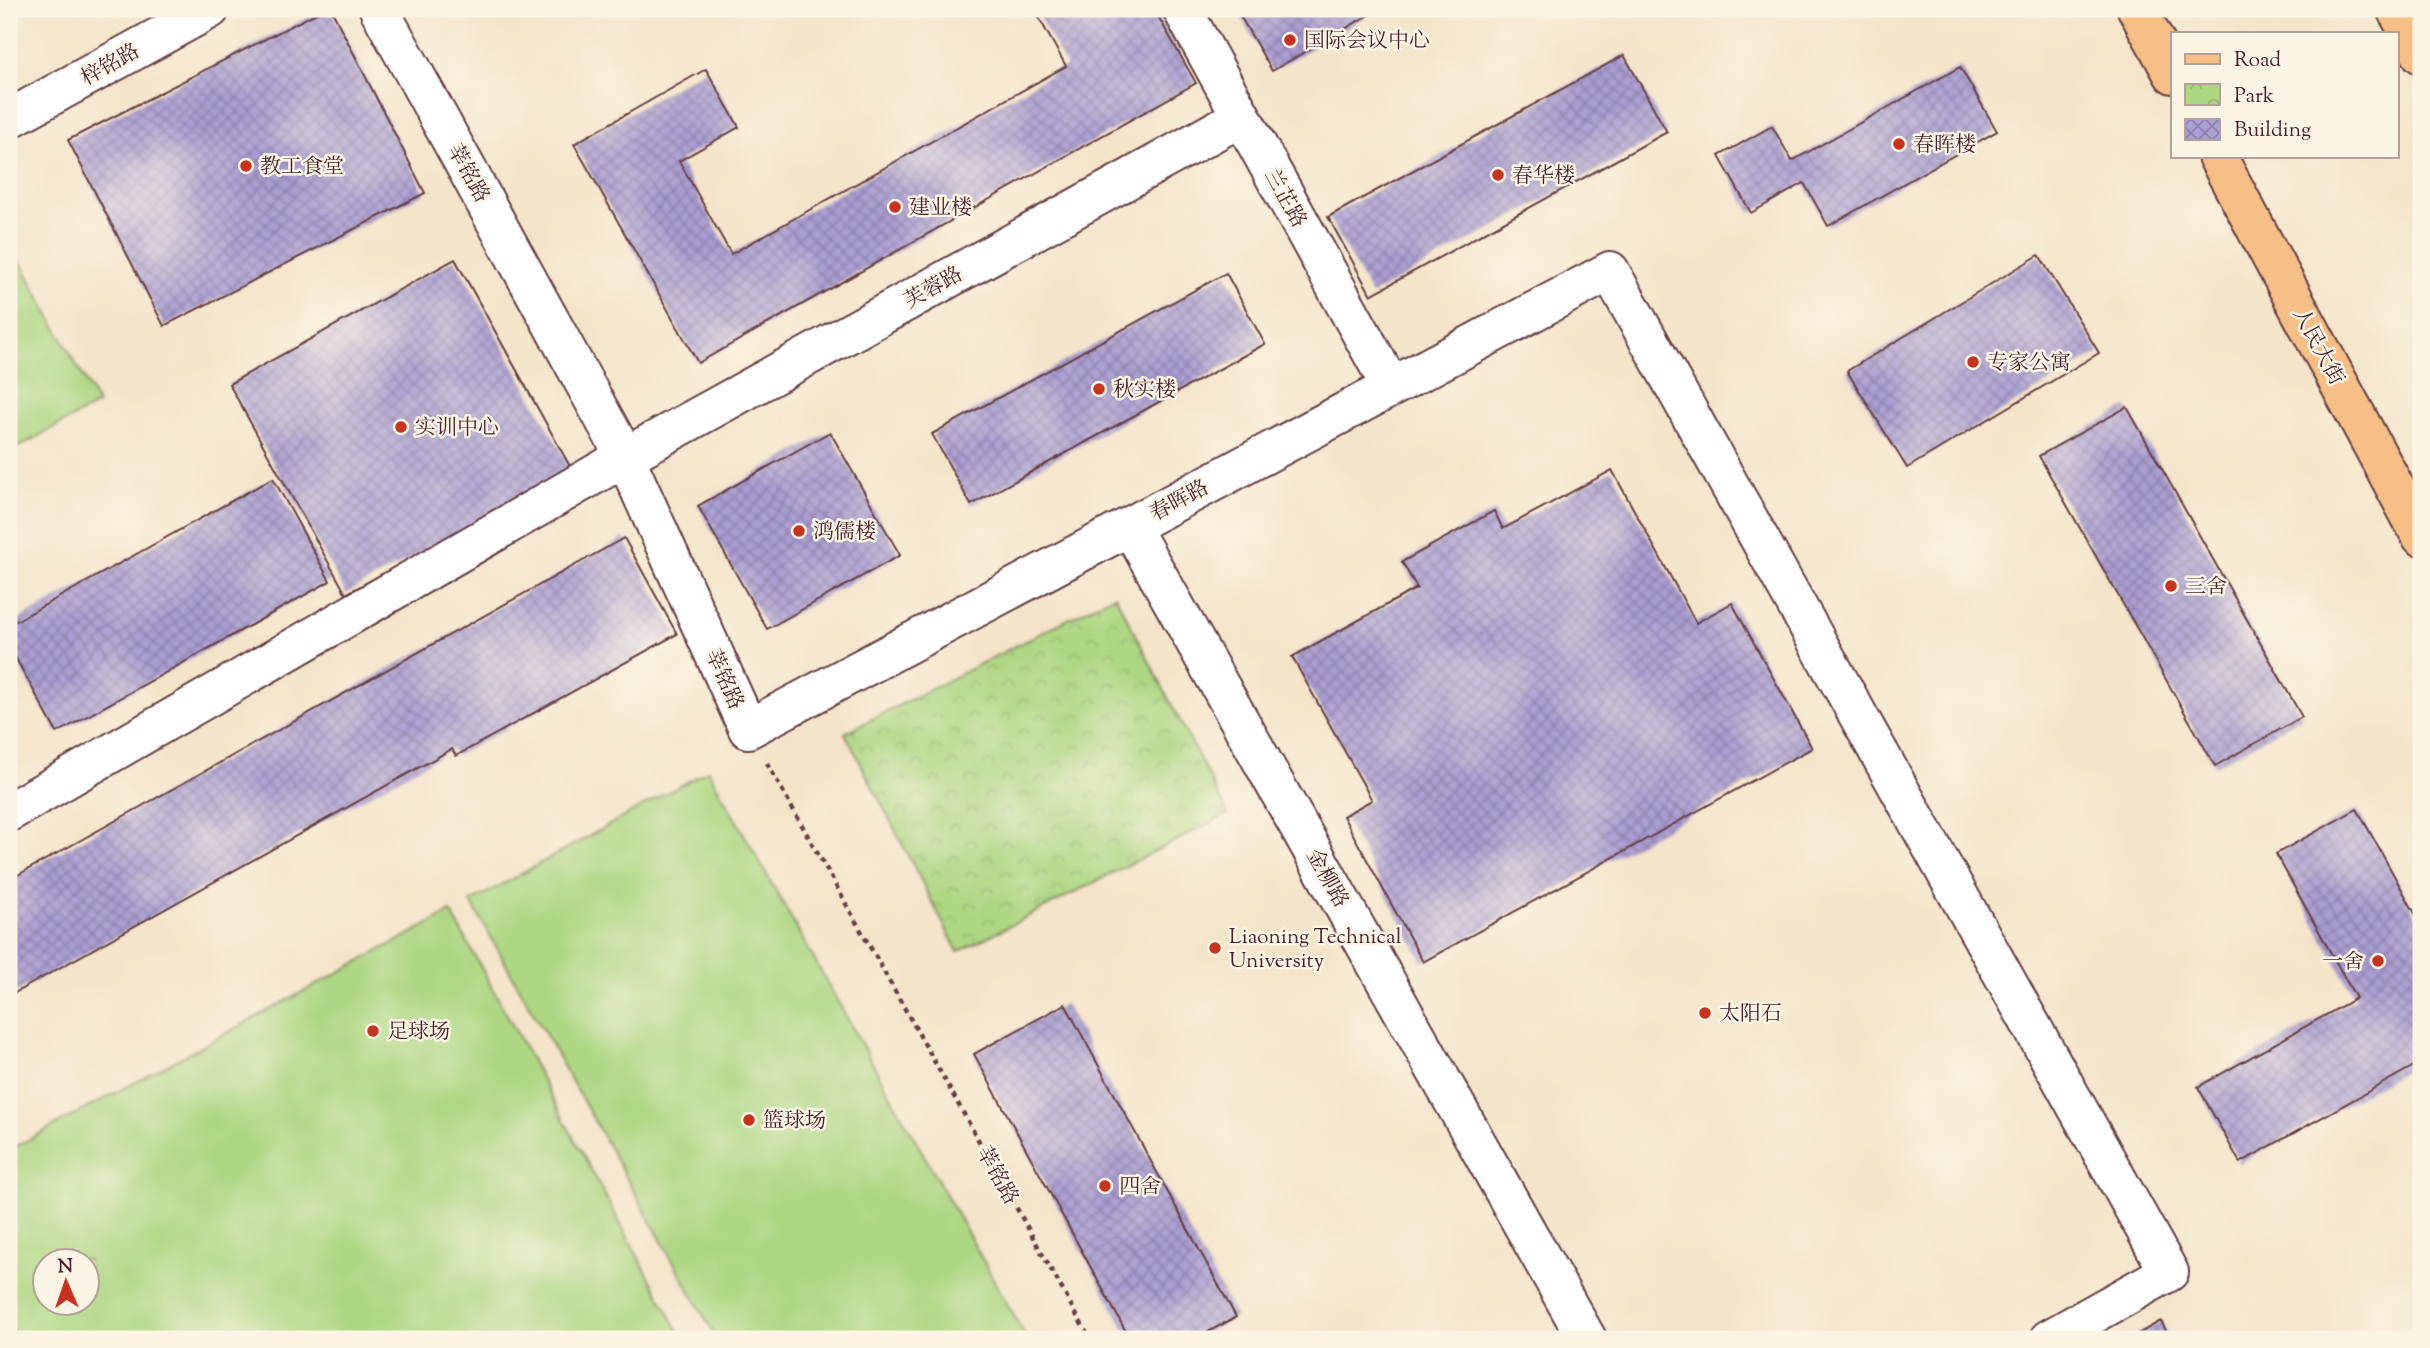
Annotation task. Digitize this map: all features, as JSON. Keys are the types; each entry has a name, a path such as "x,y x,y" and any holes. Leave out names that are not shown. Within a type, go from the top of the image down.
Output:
{"main road":[{"path":"2137,9 2171,70"},
{"path":"2396,9 2421,54"},
{"name":"人民大街","path":"2218,158 2421,536"}],"lane":[{"name":"梓铭路","path":"9,119 210,9"},
{"name":"莘铭路","path":"379,9 625,457 748,729"},
{"name":"兰芷路","path":"1182,9 1391,387"},
{"name":"芙蓉路","path":"9,812 625,457 1241,117"},
{"name":"春晖路","path":"748,729 1610,271 2169,1272 2049,1339"},
{"name":"金柳路","path":"1130,526 1587,1339"}],"path":[{"name":"莘铭路","path":"748,729 1090,1339"}],"green space":[{"path":"9,241 98,404 9,452"},
{"path":"1115,595 1228,814 958,952 845,733"},
{"name":"篮球场","path":"708,770 1027,1339 717,1339 471,902"},
{"name":"足球场","path":"451,912 683,1339 17,1339 9,1324 9,1150"}],"building":[{"name":"教工食堂","path":"324,9 331,9 425,193 164,326 68,140"},
{"name":"建业楼","path":"1034,9 1154,9 1196,83 698,363 574,144 706,69 739,127 679,161 731,254 1066,66"},
{"name":"国际会议中心","path":"1236,9 1379,9 1272,71"},
{"name":"春华楼","path":"1624,55 1667,132 1371,295 1328,217"},
{"name":"春晖楼","path":"1960,67 1997,131 1828,226 1804,183 1751,213 1719,156 1772,126 1792,161"},
{"name":"专家公寓","path":"2039,255 2099,353 1907,468 1847,371"},
{"name":"实训中心","path":"455,259 572,470 346,594 229,384"},
{"name":"秋实楼","path":"1226,273 1265,344 971,505 932,434"},
{"name":"三舍","path":"2127,407 2302,717 2215,766 2039,456"},
{"name":"鸿儒楼","path":"830,432 900,555 767,629 698,506"},
{"path":"1612,470 1696,623 1732,603 1812,748 1423,962 1343,816 1372,800 1292,657 1417,588 1402,562 1494,511 1503,529"},
{"path":"273,478 330,581 57,733 9,646 9,625"},
{"path":"624,538 677,634 456,756 452,749 9,996 9,880"},
{"name":"一舍","path":"2357,809 2421,924 2421,1062 2240,1163 2198,1087 2356,998 2276,854"},
{"name":"四舍","path":"1065,1004 1236,1317 1195,1339 1130,1339 974,1054"},
{"path":"2161,1321 2170,1339 2129,1339"}],"place":[{"name":"国际会议中心","path":"1290,40"},
{"name":"春晖楼","path":"1899,144"},
{"name":"教工食堂","path":"246,166"},
{"name":"春华楼","path":"1498,175"},
{"name":"建业楼","path":"895,207"},
{"name":"专家公寓","path":"1973,362"},
{"name":"秋实楼","path":"1099,389"},
{"name":"实训中心","path":"401,427"},
{"name":"鸿儒楼","path":"799,531"},
{"name":"三舍","path":"2171,586"},
{"name":"Liaoning Technical University","path":"1215,948"},
{"name":"一舍","path":"2378,961"},
{"name":"太阳石","path":"1705,1013"},
{"name":"足球场","path":"373,1031"},
{"name":"篮球场","path":"749,1120"},
{"name":"四舍","path":"1105,1186"}]}
